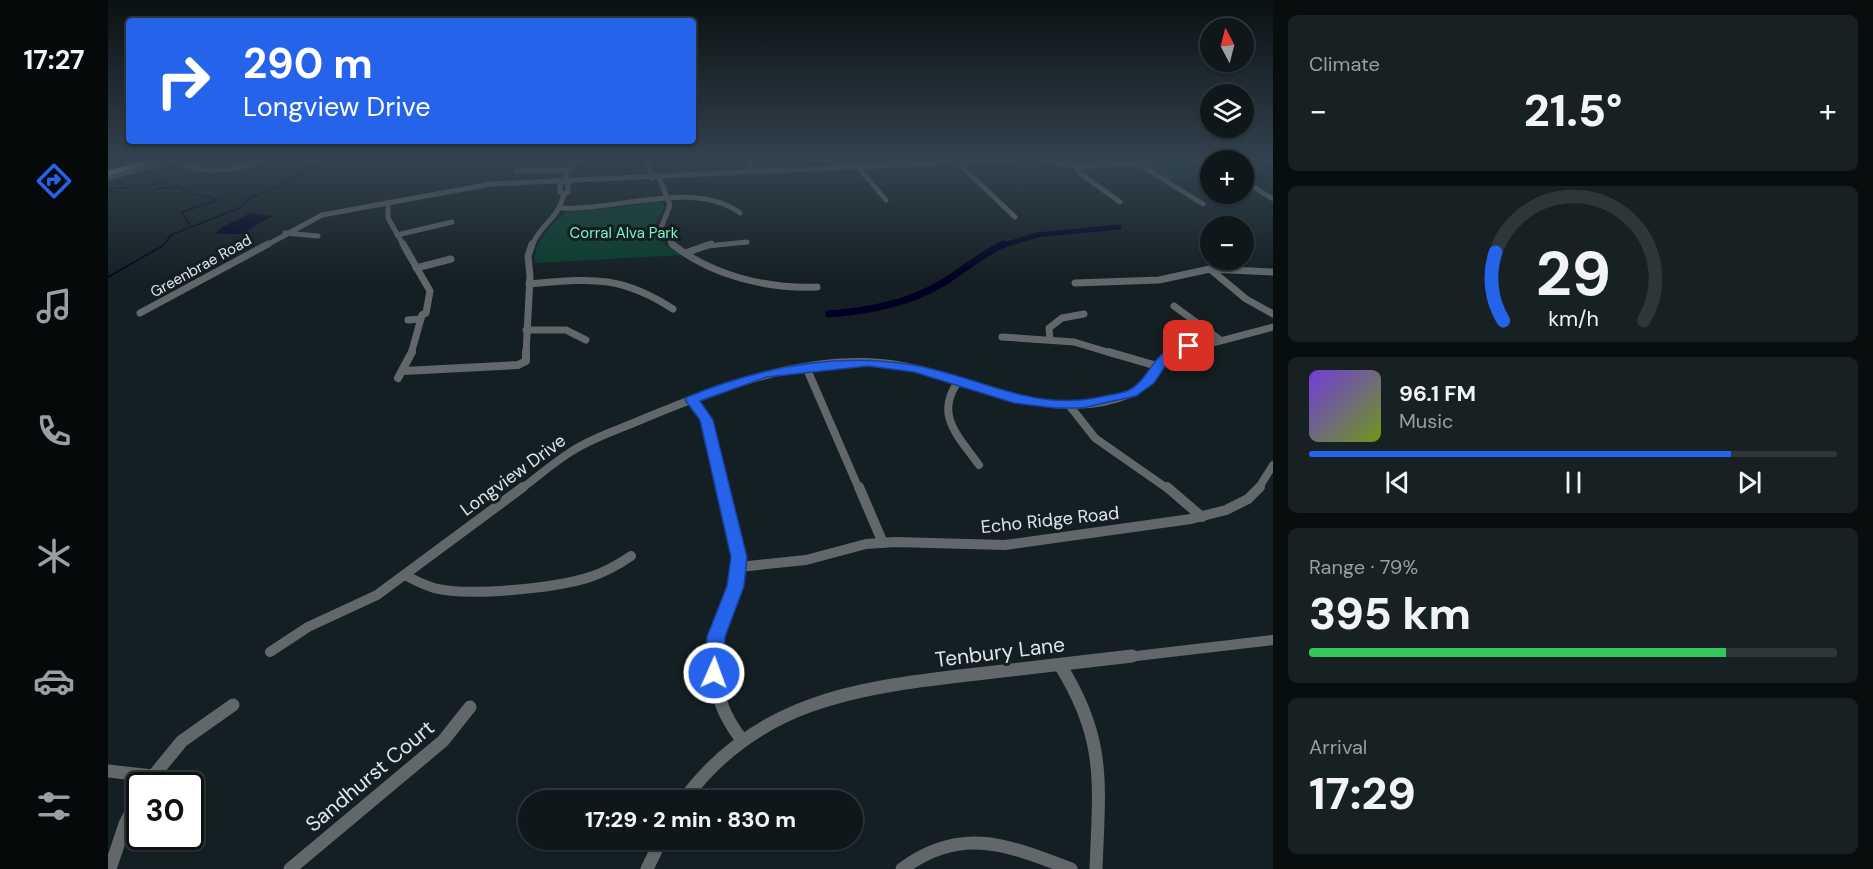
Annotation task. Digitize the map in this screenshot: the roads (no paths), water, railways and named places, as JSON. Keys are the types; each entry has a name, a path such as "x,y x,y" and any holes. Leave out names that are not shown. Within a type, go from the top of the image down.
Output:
{"street":[{"name":"Greenbrae Road","path":"140,313 285,233 328,213 401,200"},
{"path":"388,202 387,218 417,268 430,297 401,375 523,364 526,361 530,284 528,256 531,244 562,208 563,200"},
{"path":"562,208 605,207 664,200"},
{"path":"668,200 670,208 661,228 669,242 685,253 752,283 777,287 817,287"},
{"path":"712,200 728,204 740,213"},
{"path":"997,200 1015,217"},
{"path":"1117,200 1120,202"},
{"path":"397,235 452,222"},
{"path":"285,233 318,236"},
{"path":"685,253 718,244 747,242"},
{"path":"417,268 451,259"},
{"path":"1075,283 1159,280 1210,269 1225,278 1246,299 1273,314"},
{"path":"1217,272 1273,272"},
{"path":"530,284 598,280 619,282 673,309"},
{"path":"1174,306 1219,339"},
{"path":"1050,339 1050,328 1057,321 1084,314"},
{"path":"408,320 422,317"},
{"name":"Longview Drive","path":"270,652 308,627 367,602 569,453 592,440 753,376 806,367 879,363 915,369 1014,399 1069,405 1109,400 1132,394 1149,380 1157,366 1178,350 1273,327"},
{"path":"526,330 564,330 580,334 586,340"},
{"path":"1002,337 1050,339 1088,345 1157,366"},
{"path":"806,367 883,543"},
{"path":"958,382 946,397 946,413 979,465"},
{"path":"691,400 701,409 709,426 735,538 739,567 735,586 716,637 713,661 715,684 722,709 742,741"},
{"path":"1069,405 1095,438 1163,484 1202,517"},
{"name":"Echo Ridge Road","path":"739,567 806,560 856,546 883,543 1005,545 1202,517 1226,510 1248,499 1260,487 1273,465"},
{"path":"405,575 421,585 441,590 483,591 579,581 609,570 631,556"},
{"name":"Tenbury Lane","path":"691,790 705,772 742,741 797,709 863,688 1273,640"},
{"path":"1060,665 1085,710 1095,741 1098,774 1096,869"},
{"path":"156,772 182,741 233,705"},
{"name":"Sandhurst Court","path":"290,869 443,741 470,707"},
{"path":"108,771 126,776"},
{"path":"110,869 126,822"},
{"path":"903,869 934,849 966,842 1004,845 1071,869"},
{"path":"647,869 656,850"}],"water":[{"path":"249,213 273,216 240,234 216,234 222,227"}],"waterway":[{"path":"190,225 182,212 216,200"},
{"path":"108,277 164,245 171,235 239,208 247,200"},
{"path":"1001,246 1037,235 1119,227"},
{"path":"829,314 858,311 914,297 941,284 1004,244"}],"park label":[{"name":"Corral Alva Park","path":"624,233"}]}
